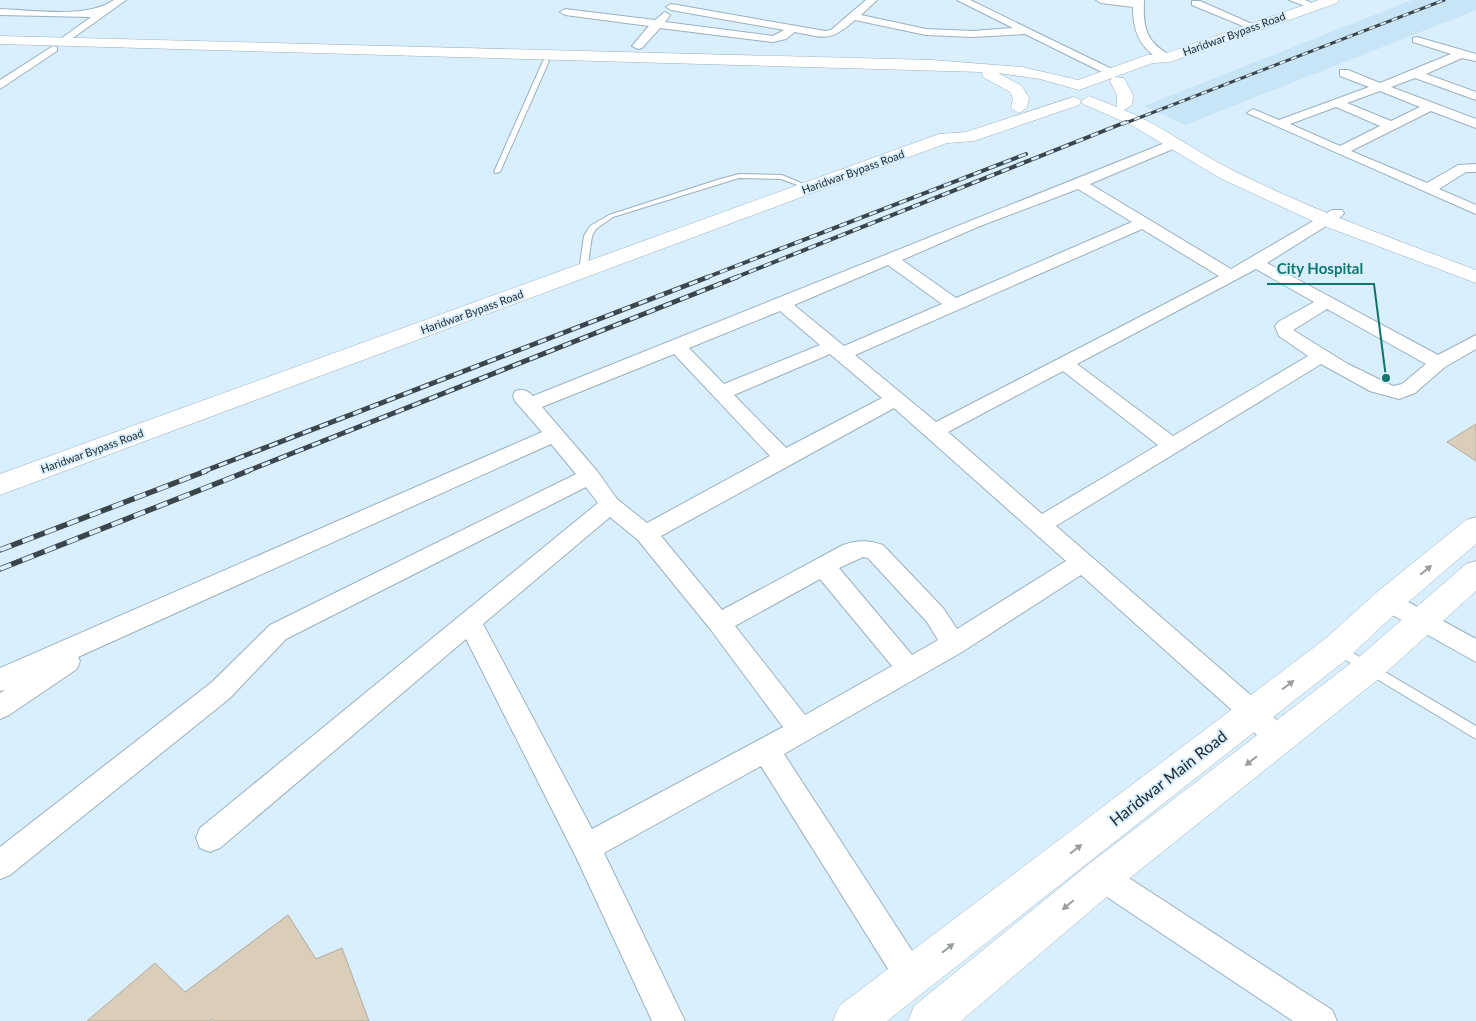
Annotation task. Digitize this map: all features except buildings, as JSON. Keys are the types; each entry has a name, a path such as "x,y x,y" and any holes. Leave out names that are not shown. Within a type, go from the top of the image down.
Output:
{"main road":[{"name":"Haridwar Bypass Road","path":"0,485 945,138 968,137 1085,91 1115,76 1166,64 1166,59 1254,26 1332,0"},
{"path":"0,40 58,45 988,74 1014,76 1053,86 1064,83 1124,105 1331,216 1476,266"},
{"path":"0,48 58,45 932,65 1010,68 1053,86"},
{"path":"988,74 1016,89 1021,98 1019,108"},
{"path":"1115,76 1125,95 1124,105"},
{"name":"Haridwar Bypass Road","path":"945,138 955,129 1019,108 1053,86"},
{"path":"1085,91 1226,174 1476,277"},
{"name":"Haridwar Main Road","path":"854,1021 1336,648 1388,601 1476,528"},
{"path":"929,1021 1102,877 1370,667 1476,573"}],"street":[{"path":"26,13 46,0"},
{"path":"0,86 121,0"},
{"path":"638,46 673,4 715,10 793,28 830,34 854,17 872,0"},
{"path":"962,0 1115,76"},
{"path":"1101,0 1139,3 1139,21 1145,42 1156,53 1166,59"},
{"path":"1294,0 1313,6"},
{"path":"1196,3 1254,26"},
{"path":"0,12 81,14 108,9"},
{"path":"565,12 774,39 779,39 793,28"},
{"path":"854,17 926,32 972,34 1026,31"},
{"path":"1417,40 1476,58"},
{"path":"1279,124 1415,74 1461,54"},
{"path":"1344,73 1476,124"},
{"path":"1415,74 1476,96"},
{"path":"1336,103 1391,126"},
{"path":"1340,151 1430,107"},
{"path":"1253,113 1476,210"},
{"path":"802,731 720,623 646,534 610,505 590,476 525,400 782,304 889,258 1079,184 1175,143"},
{"path":"1428,189 1463,168 1476,168"},
{"path":"1079,184 1231,276"},
{"path":"934,431 1256,263 1331,216"},
{"path":"723,392 954,305 1143,223"},
{"path":"889,258 954,305"},
{"path":"1256,263 1438,363"},
{"path":"1326,302 1284,326 1284,332 1380,389 1392,393 1401,393 1438,363 1476,341"},
{"path":"782,304 934,431 1039,526 1252,712 1278,740"},
{"path":"676,345 723,392 784,458"},
{"path":"1039,526 1322,356"},
{"path":"1064,363 1172,446"},
{"path":"646,534 896,399"},
{"path":"0,680 553,435"},
{"path":"0,865 220,690 278,632 590,476"},
{"path":"210,838 610,505"},
{"path":"720,623 851,551 863,548 875,550 935,615 954,644"},
{"path":"586,847 802,731 954,644 1082,563"},
{"path":"824,567 909,669"},
{"path":"1388,601 1476,651"},
{"path":"470,622 586,847 669,1021"},
{"path":"0,707 109,633"},
{"path":"766,750 911,977"},
{"path":"1102,877 1321,1021"}],"lane":[{"path":"497,172 546,61"},
{"path":"583,271 588,236 593,228 611,216 739,176 782,177 810,188"},
{"path":"1336,648 1476,733"}],"shaded area":[{"path":"1412,0 1476,0 1476,10 1185,125 1144,106"}],"railway":[{"path":"1123,124 1444,0"},
{"path":"734,278 1126,122"},
{"path":"705,278 1026,154"},
{"path":"202,472 708,277"},
{"path":"245,472 737,277"},
{"path":"0,550 206,471"},
{"path":"0,569 248,471"}],"place":[{"name":"City Hospital","path":"1386,378"}]}
